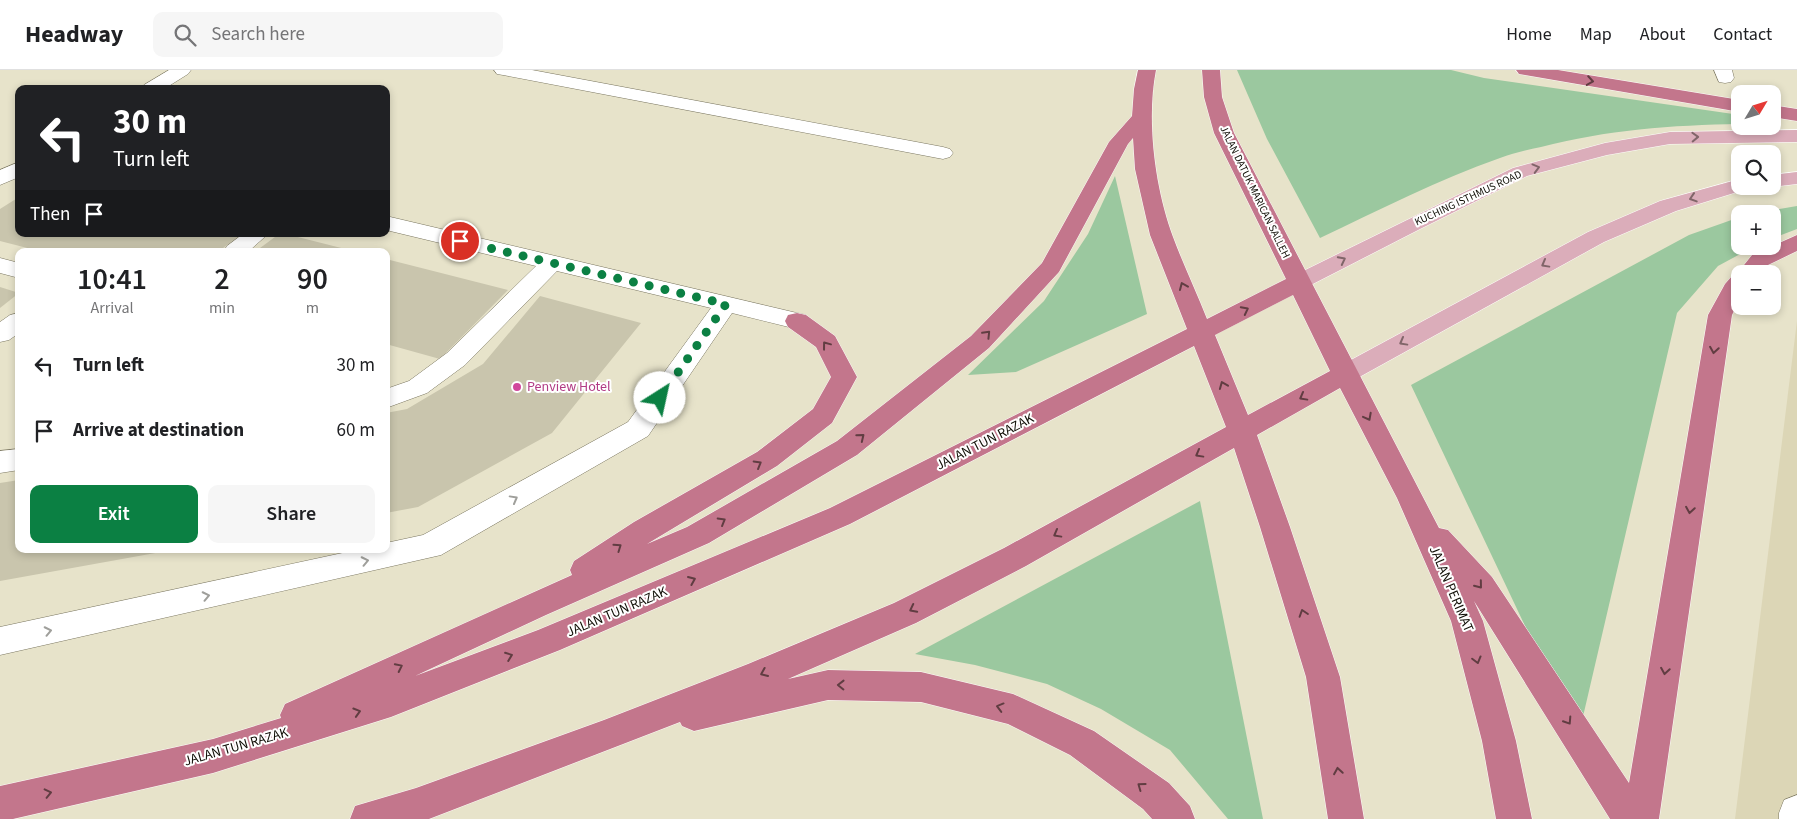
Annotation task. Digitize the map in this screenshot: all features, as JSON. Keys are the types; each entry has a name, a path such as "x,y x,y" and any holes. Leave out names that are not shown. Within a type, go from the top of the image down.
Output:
{"highway":[{"path":"1147,70 1143,89 1142,117 1145,169 1162,235 1241,430 1275,527 1323,677 1346,819"},
{"name":"JALAN DATUK MARICAN SALLEH","path":"1212,70 1213,97 1224,132 1346,374"},
{"path":"1525,70 1731,104"},
{"path":"1781,112 1797,115"},
{"path":"213,756 429,652 698,535 847,448 972,348 1051,267 1119,142 1142,117"},
{"path":"1755,265 1760,260 1797,242"},
{"name":"JALAN TUN RAZAK","path":"0,804 213,756 391,701 549,640 840,516 1299,282"},
{"path":"1642,819 1720,315 1731,293"},
{"path":"535,605 644,530 766,459 823,416 844,377 826,342 797,321"},
{"path":"368,819 416,812 760,675 905,613 1015,557 1241,430 1346,374"},
{"name":"JALAN PERIMAT","path":"1346,374 1411,498 1466,621 1498,740 1514,819"},
{"path":"1422,523 1481,586 1631,819"},
{"path":"604,736 828,685 921,686 1013,710 1082,744 1156,796 1177,819"}],"main road":[{"name":"KUCHING ISTHMUS ROAD","path":"1299,282 1414,223 1520,172 1606,149 1670,138 1797,136"},
{"path":"1781,180 1797,178"},
{"path":"1346,374 1596,237 1668,206 1731,188"}],"street":[{"path":"158,85 182,70"},
{"path":"503,70 943,153"},
{"path":"0,179 15,170"},
{"path":"390,224 797,321"},
{"path":"239,248 253,237"},
{"path":"390,397 418,387 456,359 552,263"},
{"path":"0,265 15,270"},
{"path":"0,641 430,546 638,429 726,304"},
{"path":"0,334 15,324"},
{"path":"390,379 418,387"},
{"path":"0,462 15,460"},
{"path":"1796,819 1797,813"}],"shaded area":[{"path":"1797,321 1797,819 1735,819"}],"green space":[{"path":"1237,70 1451,70 1484,78 1731,114 1731,124 1664,127 1590,136 1505,156 1431,186 1320,238 1267,139"},
{"path":"1115,176 1147,314 1016,372 968,375 1044,301 1088,234"},
{"path":"1797,206 1797,229 1781,235 1781,209"},
{"path":"1731,220 1731,255 1738,255 1718,266 1677,313 1578,738 1411,385 1689,235"},
{"path":"1200,501 1263,819 1228,819 1170,750 1101,709 1047,684 975,665 915,654"}],"building":[{"path":"15,200 15,237 238,237 223,248 27,248 0,241 0,209"},
{"path":"275,237 298,237 341,248 260,248"},
{"path":"390,260 508,290 440,359 390,345"},
{"path":"0,287 15,292 15,296 0,308"},
{"name":"Penview Hotel","path":"540,296 641,323 552,433 418,507 390,512 390,412 407,409 483,364"},
{"path":"15,481 15,553 155,553 0,581 0,483"}],"place":[{"name":"Penview Hotel","path":"517,387"}],"route":[{"path":"460,241 726,304 660,398"}]}
